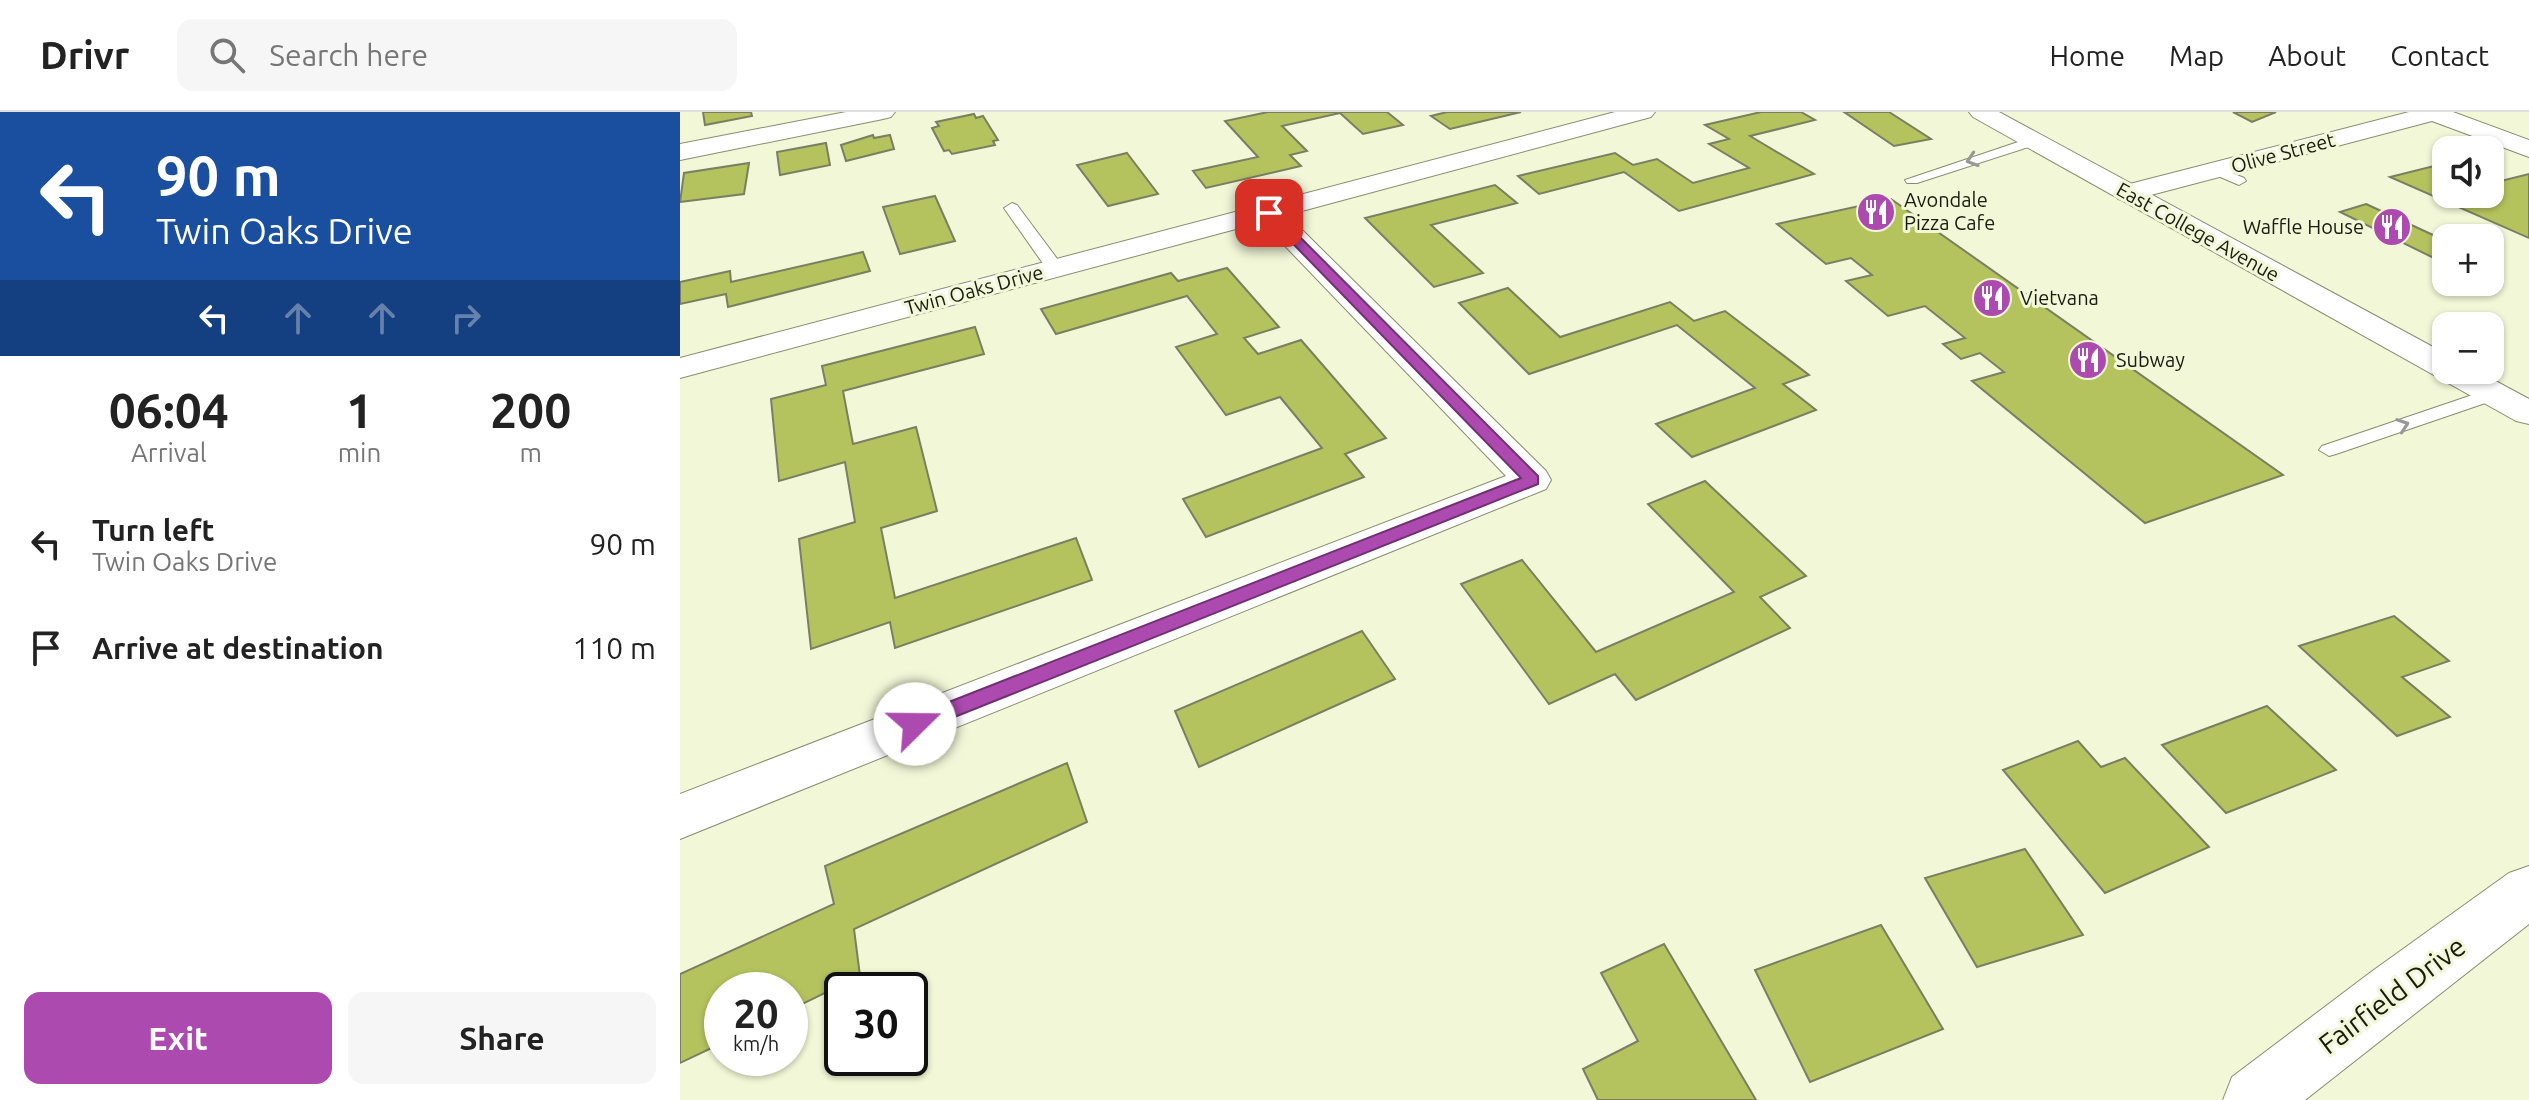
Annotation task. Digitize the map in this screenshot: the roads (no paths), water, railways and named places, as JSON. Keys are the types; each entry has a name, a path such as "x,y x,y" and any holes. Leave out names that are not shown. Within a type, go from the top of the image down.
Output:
{"street":[{"path":"680,152 883,112"},
{"name":"Twin Oaks Drive","path":"680,368 1643,112"},
{"name":"East College Avenue","path":"1981,112 2432,360"},
{"path":"2435,113 2529,149"},
{"name":"Olive Street","path":"2128,193 2228,176 2435,113"},
{"path":"680,817 1532,480 1269,213"},
{"name":"East College Avenue","path":"2475,384 2529,413"},
{"name":"Fairfield Drive","path":"2255,1100 2392,992 2529,891"}],"lane":[{"path":"1912,180 2033,141"},
{"path":"1012,208 1055,268"},
{"path":"2329,450 2493,394"}],"place":[{"name":"Avondale Pizza Cafe","path":"1876,212"},
{"name":"Waffle House","path":"2392,227"},
{"name":"Vietvana","path":"1992,298"},
{"name":"Subway","path":"2088,360"}]}
